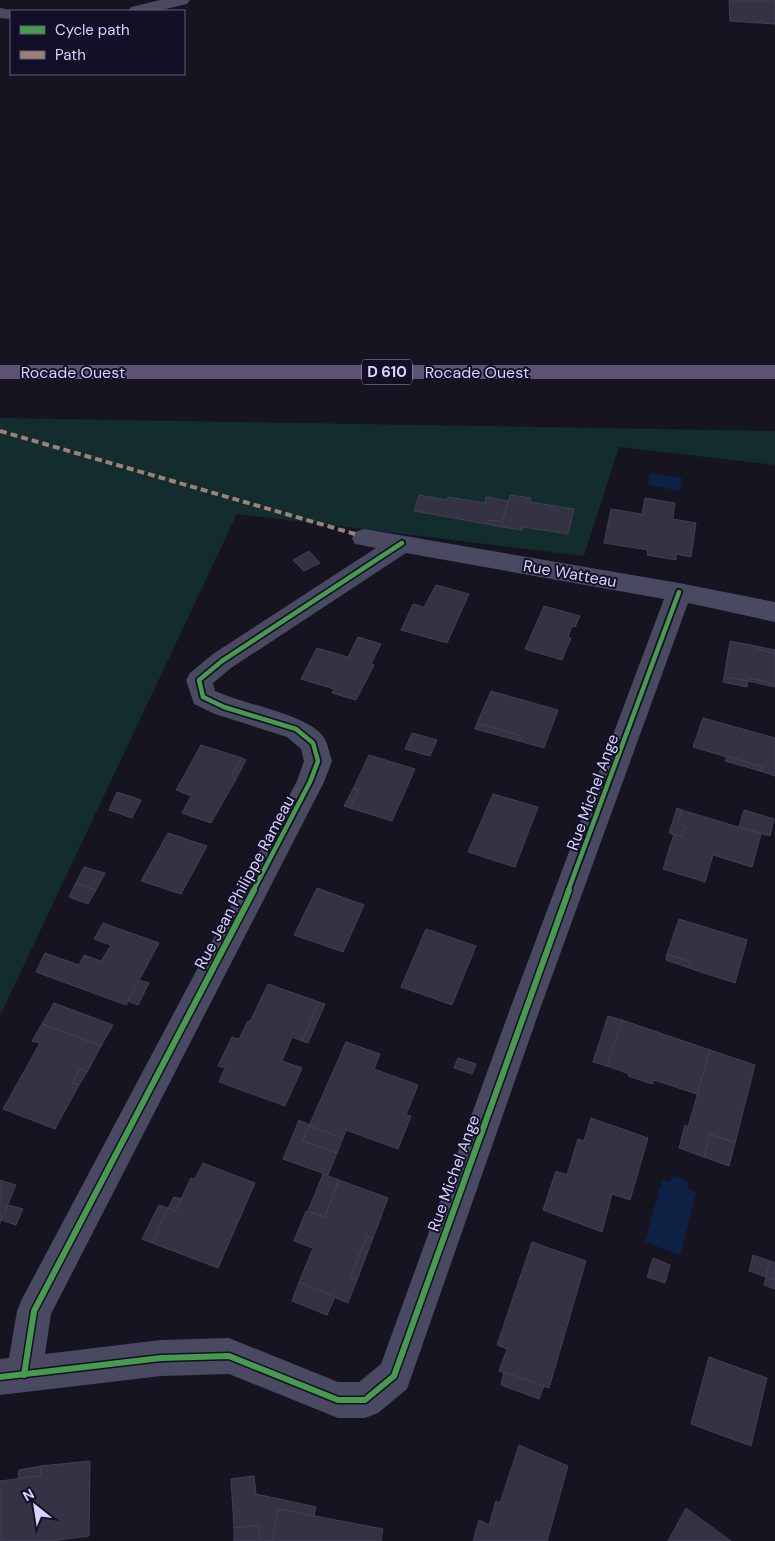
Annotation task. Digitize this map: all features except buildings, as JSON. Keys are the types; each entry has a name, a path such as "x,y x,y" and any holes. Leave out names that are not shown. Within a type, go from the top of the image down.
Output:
{"main road":[{"name":"Rocade Ouest","path":"0,372 775,372"}],"street":[{"path":"141,10 181,0"},
{"name":"Rue Watteau","path":"364,538 679,592 775,612"},
{"name":"Rue Jean Philippe Rameau","path":"12,1376 34,1311 310,782 318,761 312,744 296,729 224,707 203,697 199,680 222,661 402,543"},
{"name":"Rue Michel Ange","path":"12,1376 161,1358 229,1356 338,1400 365,1400 394,1376 525,1009 679,592"}],"green space":[{"path":"0,418 775,431 775,465 619,447 584,556 237,514 0,1016"}],"water":[{"path":"650,473 682,478 680,491 648,485"},
{"path":"678,1176 687,1181 689,1189 696,1192 680,1255 645,1242 662,1180 669,1182 673,1177"}],"marked path":[{"path":"0,431 355,534"}],"cycle path":[{"path":"24,1375 34,1311 310,782 318,761 313,743 296,729 224,707 203,697 199,680 222,661 402,543"},
{"path":"0,1377 161,1358 229,1356 338,1400 365,1400 394,1376 525,1009 679,592"}]}
